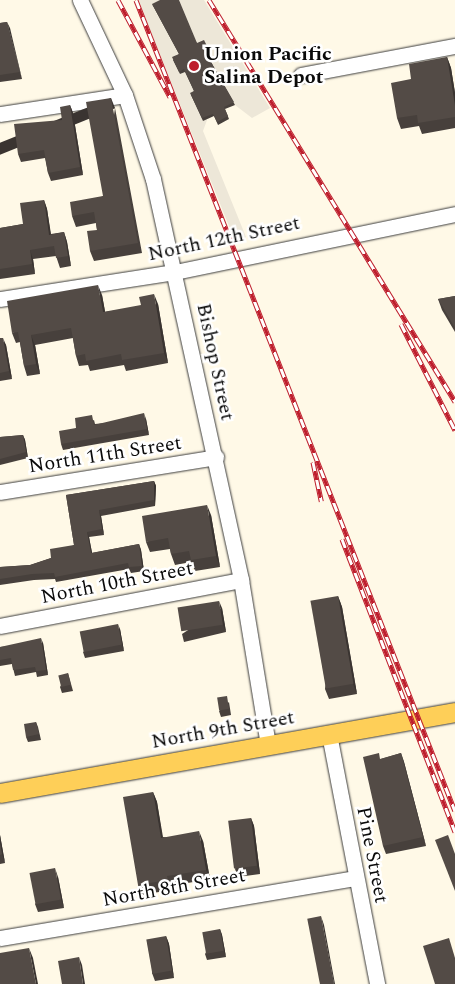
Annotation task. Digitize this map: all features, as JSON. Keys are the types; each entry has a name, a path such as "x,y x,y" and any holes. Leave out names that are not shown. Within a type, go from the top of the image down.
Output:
{"main road":[{"name":"North 9th Street","path":"0,793 455,712"}],"street":[{"name":"Bishop Street","path":"80,0 125,95 153,179 216,457 241,580 268,745"},
{"path":"301,75 455,46"},
{"path":"0,114 125,95"},
{"name":"North 12th Street","path":"0,300 175,272 351,232 455,214"},
{"name":"North 11th Street","path":"0,492 216,457"},
{"name":"North 10th Street","path":"0,626 241,580"},
{"name":"Pine Street","path":"329,734 377,984"},
{"name":"North 8th Street","path":"0,938 356,878"}],"shaded area":[{"path":"138,0 166,0 153,7 180,56 174,60 180,74 185,72 195,93 191,96 207,120 203,131 246,237 235,241"},
{"path":"179,0 204,0 270,108 252,118 235,105 209,60 212,59 198,46"}],"building":[{"name":"Union Pacific Salina Depot","path":"160,0 179,0 197,43 204,40 212,56 208,57 234,102 224,107 228,116 217,122 213,114 202,118 190,93 194,91 184,69 179,72 172,57 179,54 152,4"},
{"path":"7,22 20,72 0,75 0,23"},
{"path":"447,57 455,117 418,123 417,115 397,118 391,83 411,79 409,64"},
{"path":"111,98 138,243 90,251 87,231 97,230 94,212 72,216 70,202 103,196 86,102"},
{"path":"70,105 80,167 48,173 44,150 18,154 14,124 62,120 60,107"},
{"path":"44,200 49,235 64,232 68,256 56,258 54,246 30,250 32,264 0,269 0,228 23,224 20,203"},
{"path":"98,285 103,312 141,305 139,297 154,294 164,353 122,360 121,354 86,361 85,354 76,356 71,328 31,335 36,364 24,366 18,332 12,333 7,301"},
{"path":"455,296 455,328 438,299"},
{"path":"0,338 3,338 9,371 0,373"},
{"path":"144,413 147,429 61,444 59,431 76,428 75,418 92,415 94,425"},
{"path":"23,435 26,452 0,459 0,437"},
{"path":"154,481 154,500 99,510 102,529 87,532 91,553 139,544 142,566 129,567 128,563 55,577 54,573 0,579 0,567 30,565 51,558 50,549 74,545 66,495"},
{"path":"207,505 216,556 191,560 189,551 171,554 168,538 146,542 142,516"},
{"path":"338,596 353,684 326,689 310,601"},
{"path":"219,601 223,625 181,631 178,608"},
{"path":"118,624 122,645 84,652 80,631"},
{"path":"41,638 46,670 36,671 35,667 13,670 11,658 0,660 0,647"},
{"path":"68,673 71,685 61,687 58,675"},
{"path":"227,696 229,709 219,710 217,698"},
{"path":"36,722 39,734 26,737 24,724"},
{"path":"379,753 380,759 401,753 423,837 383,846 363,757"},
{"path":"153,792 161,838 199,831 206,870 167,876 168,880 138,885 123,797"},
{"path":"251,818 257,866 234,868 228,821"},
{"path":"448,835 455,854 455,891 435,840"},
{"path":"55,868 61,899 36,904 29,873"},
{"path":"321,916 334,984 320,984 307,919"},
{"path":"220,929 224,951 206,954 202,932"},
{"path":"166,936 172,970 152,974 146,939"},
{"path":"449,938 455,958 455,984 435,984 423,946"},
{"path":"29,948 36,984 0,984 0,953"},
{"path":"79,957 83,984 62,984 58,961"}],"railway":[{"path":"118,0 170,97"},
{"path":"136,0 455,811"},
{"path":"209,0 455,402"},
{"path":"401,324 455,430"},
{"path":"313,462 321,501"},
{"path":"342,539 455,832"}],"place":[{"name":"Union Pacific Salina Depot","path":"194,66"}]}
